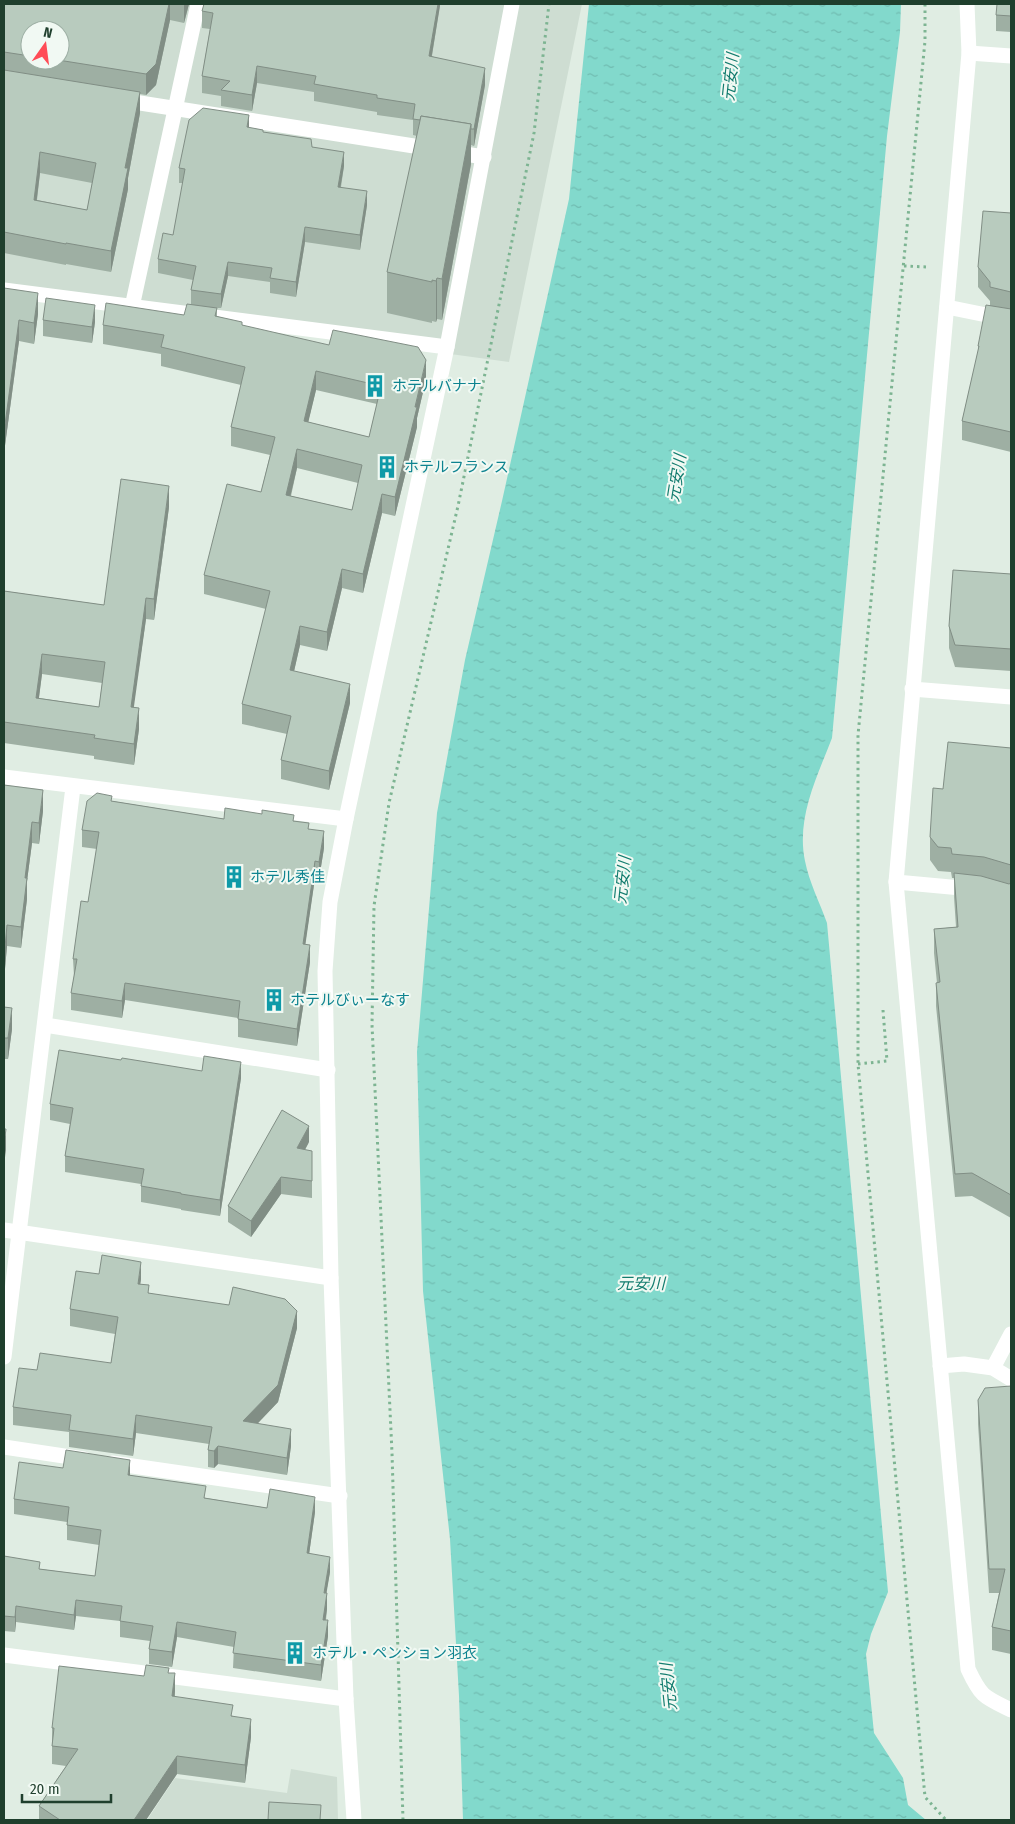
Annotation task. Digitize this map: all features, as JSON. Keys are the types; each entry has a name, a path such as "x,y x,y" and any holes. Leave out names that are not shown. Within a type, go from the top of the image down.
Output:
{"street":[{"path":"132,306 198,4"},
{"path":"354,1820 346,1699 332,1278 325,971 330,902 447,348 512,4"},
{"path":"967,4 969,53 896,882 968,1669 977,1689 987,1698 1011,1710"},
{"path":"969,53 1011,56"},
{"path":"109,98 484,158"},
{"path":"4,290 447,348"},
{"path":"947,307 1011,320"},
{"path":"912,689 1011,697"},
{"path":"4,777 73,787 346,819"},
{"path":"4,1357 73,787"},
{"path":"896,882 983,890 1011,898"},
{"path":"45,1025 328,1070"},
{"path":"4,1230 332,1278"},
{"path":"993,1368 1011,1334"},
{"path":"940,1366 964,1364 993,1368 1011,1379"},
{"path":"4,1447 340,1496"},
{"path":"4,1655 346,1699"}],"path":[{"path":"403,1820 392,1453 372,1025 374,906 389,803 458,506 534,133 549,4"},
{"path":"904,266 934,267"},
{"path":"858,1064 887,1061 882,1002"}],"shaded area":[{"path":"4,4 582,4 509,362 4,293"},
{"path":"291,1769 337,1777 338,1820 147,1820 175,1778 287,1793"}],"water":[{"name":"元安川","path":"589,4 901,4 900,32 887,136 832,738 814,783 803,829 803,845 809,877 827,923 888,1592 871,1634 866,1654 874,1733 903,1778 908,1805 926,1820 463,1820 459,1696 450,1539 423,1291 417,1052 437,813 465,660 569,199"}],"building":[{"path":"4,4 169,4 156,64 146,74 70,62 70,20 20,20 20,54 4,52"},
{"path":"204,4 438,4 429,56 485,68 474,129 471,129 471,124 421,116 420,120 413,119 415,104 314,84 316,76 257,66 252,95 221,90 230,81 202,76 213,13 202,11"},
{"path":"997,4 1011,4 1011,16 996,15"},
{"path":"4,70 140,92 125,168 128,168 111,251 4,232","holes":["40,152 96,163 87,210 34,200"]},
{"path":"203,108 249,115 247,127 263,130 263,132 311,139 312,147 344,152 338,187 367,191 360,235 305,227 296,282 270,278 272,268 228,262 221,294 191,290 196,266 158,259 163,233 173,235 185,169 179,168 189,120"},
{"path":"421,116 471,124 442,279 437,278 436,281 432,280 432,282 387,272"},
{"path":"983,211 1011,213 1011,292 990,287 990,282 978,267"},
{"path":"4,288 38,293 34,323 19,320 4,432"},
{"path":"46,298 95,305 92,327 43,320"},
{"path":"106,303 184,315 187,304 217,308 215,316 242,322 242,325 329,345 333,330 418,347 426,360 415,407 417,407 395,497 382,494 363,574 342,569 327,632 300,626 290,670 350,684 329,771 281,760 291,716 242,704 270,591 204,575 227,484 261,492 275,437 231,427 245,367 161,347 164,335 103,325","holes":["316,371 381,386 369,437 304,421","297,449 362,465 352,510 286,495"]},
{"path":"986,305 1011,309 1011,432 962,421"},
{"path":"121,479 169,486 154,599 146,598 131,707 139,708 134,744 94,738 95,735 4,722 4,591 104,605","holes":["42,654 105,662 99,707 36,698"]},
{"path":"953,570 1011,574 1011,649 955,645 949,626"},
{"path":"948,742 1011,748 1011,865 984,857 952,854 951,848 938,847 930,837 933,788 943,789"},
{"path":"4,785 43,790 39,823 32,822 21,927 7,925 4,959"},
{"path":"97,793 112,796 111,801 224,819 225,808 262,814 262,810 294,815 293,821 309,823 308,829 324,831 319,862 315,861 303,944 310,945 297,1029 238,1019 240,1001 125,983 122,1001 71,993 77,959 73,959 81,901 88,902 99,832 82,830 87,801"},
{"path":"954,873 981,876 1011,883 1011,1195 972,1173 955,1174 936,983 940,982 934,929 958,927"},
{"path":"4,1007 12,1008 8,1038 4,1038"},
{"path":"59,1050 202,1071 204,1056 241,1062 220,1200 141,1186 144,1169 65,1156 73,1108 50,1104"},
{"path":"282,1110 309,1126 297,1148 312,1151 312,1181 281,1177 251,1221 228,1206"},
{"path":"102,1255 141,1262 138,1284 149,1285 148,1293 229,1305 233,1287 285,1299 297,1311 278,1385 243,1421 291,1429 287,1458 218,1446 214,1451 208,1450 212,1427 136,1415 133,1439 69,1430 71,1415 13,1407 19,1368 37,1370 40,1353 111,1363 118,1317 70,1309 76,1271 99,1274"},
{"path":"1011,1386 1011,1631 992,1627 1005,1569 989,1569 978,1400 985,1388"},
{"path":"66,1450 130,1460 128,1475 206,1486 204,1498 267,1508 270,1489 315,1497 307,1553 330,1557 324,1593 327,1593 323,1620 328,1620 321,1665 233,1653 236,1632 177,1622 172,1652 149,1649 153,1626 120,1621 122,1606 76,1600 74,1615 16,1606 15,1617 4,1616 4,1556 40,1562 39,1569 95,1576 101,1530 67,1525 69,1507 14,1499 19,1462 63,1468"},
{"path":"146,1665 169,1668 168,1673 175,1673 172,1696 233,1705 231,1716 251,1719 245,1765 177,1756 134,1820 60,1820 39,1806 78,1749 52,1746 54,1728 52,1728 59,1666 144,1676"},
{"path":"269,1802 321,1805 320,1820 268,1820"}],"place":[{"name":"ホテルバナナ","path":"375,386"},
{"name":"ホテルフランス","path":"387,467"},
{"name":"ホテル秀佳","path":"234,877"},
{"name":"ホテルびぃーなす","path":"274,1000"},
{"name":"ホテル・ペンション羽衣","path":"295,1653"}]}
